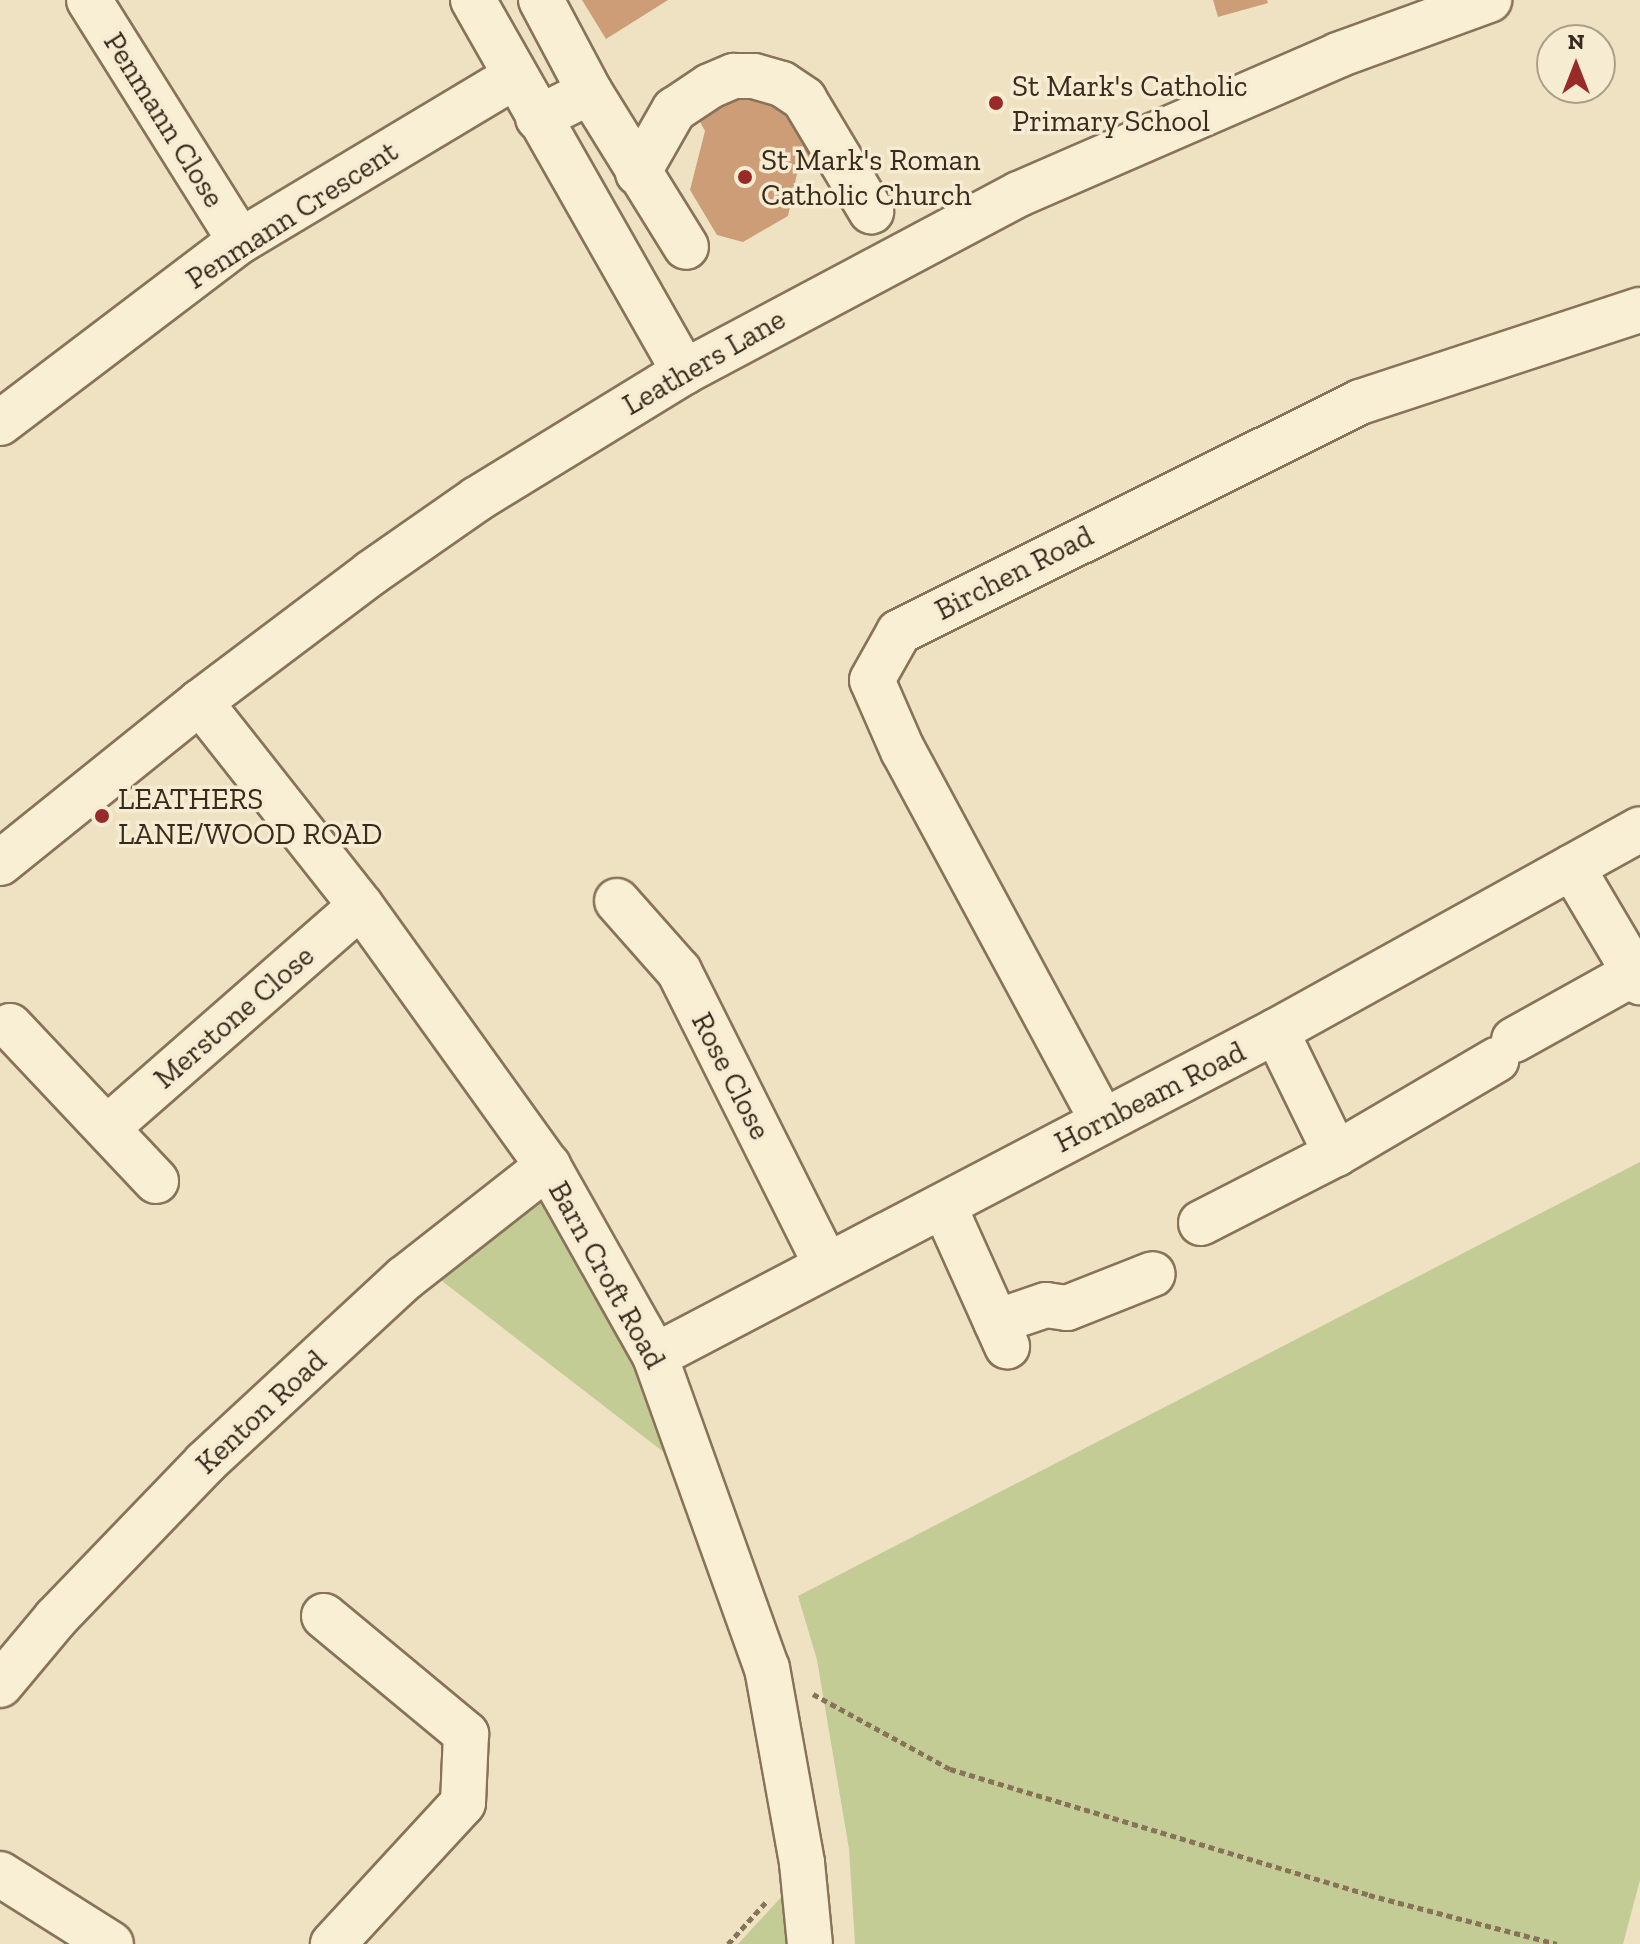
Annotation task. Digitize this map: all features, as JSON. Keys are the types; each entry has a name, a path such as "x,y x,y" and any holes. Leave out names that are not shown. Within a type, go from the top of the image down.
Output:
{"street":[{"name":"Penmann Close","path":"89,0 240,241"},
{"path":"473,0 684,372"},
{"path":"541,0 590,92 686,247"},
{"name":"Leathers Lane","path":"0,863 200,702 477,499 684,372 1019,194 1338,55 1489,0"},
{"path":"638,173 674,110 722,81 754,76 782,84 804,99 871,211"},
{"name":"Penmann Crescent","path":"0,423 240,241 514,77"},
{"path":"538,118 590,92"},
{"name":"Birchen Road","path":"1102,1120 903,751 872,680 899,632 1360,402 1640,310"},
{"name":"Barn Croft Road","path":"200,702 361,906 548,1166 655,1356 767,1668 802,1863 810,1944"},
{"name":"Hornbeam Road","path":"655,1356 1276,1031 1640,829"},
{"path":"1201,1223 1379,1130 1505,1050 1638,977 1572,867"},
{"name":"Rose Close","path":"617,901 679,971 826,1265"},
{"name":"Merstone Close","path":"107,1128 361,906"},
{"path":"10,1026 156,1181"},
{"path":"1276,1031 1336,1154"},
{"name":"Kenton Road","path":"0,1685 56,1618 205,1463 405,1278 548,1166"},
{"path":"944,1206 1002,1334 1046,1305 1067,1308 1153,1274"},
{"path":"324,1616 466,1734 463,1803 333,1944"},
{"path":"0,1874 111,1944"}],"path":[{"path":"767,1668 950,1769 1354,1891 1557,1944"}],"green space":[{"path":"1640,1162 1640,1880 1623,1944 855,1944 849,1849 817,1660 798,1596"},
{"path":"543,1188 683,1467 433,1274"},
{"path":"785,1893 788,1944 738,1944"}],"building":[{"path":"582,0 668,0 606,39"},
{"path":"1213,0 1267,0 1268,3 1218,17"},
{"name":"St Mark's Roman Catholic Church","path":"739,95 789,108 815,155 799,164 788,216 743,242 717,235 690,190 705,131 698,118"}],"place":[{"name":"St Mark's Catholic Primary School","path":"996,103"},
{"name":"St Mark's Roman Catholic Church","path":"745,177"},
{"name":"LEATHERS LANE/WOOD ROAD","path":"102,816"}]}
